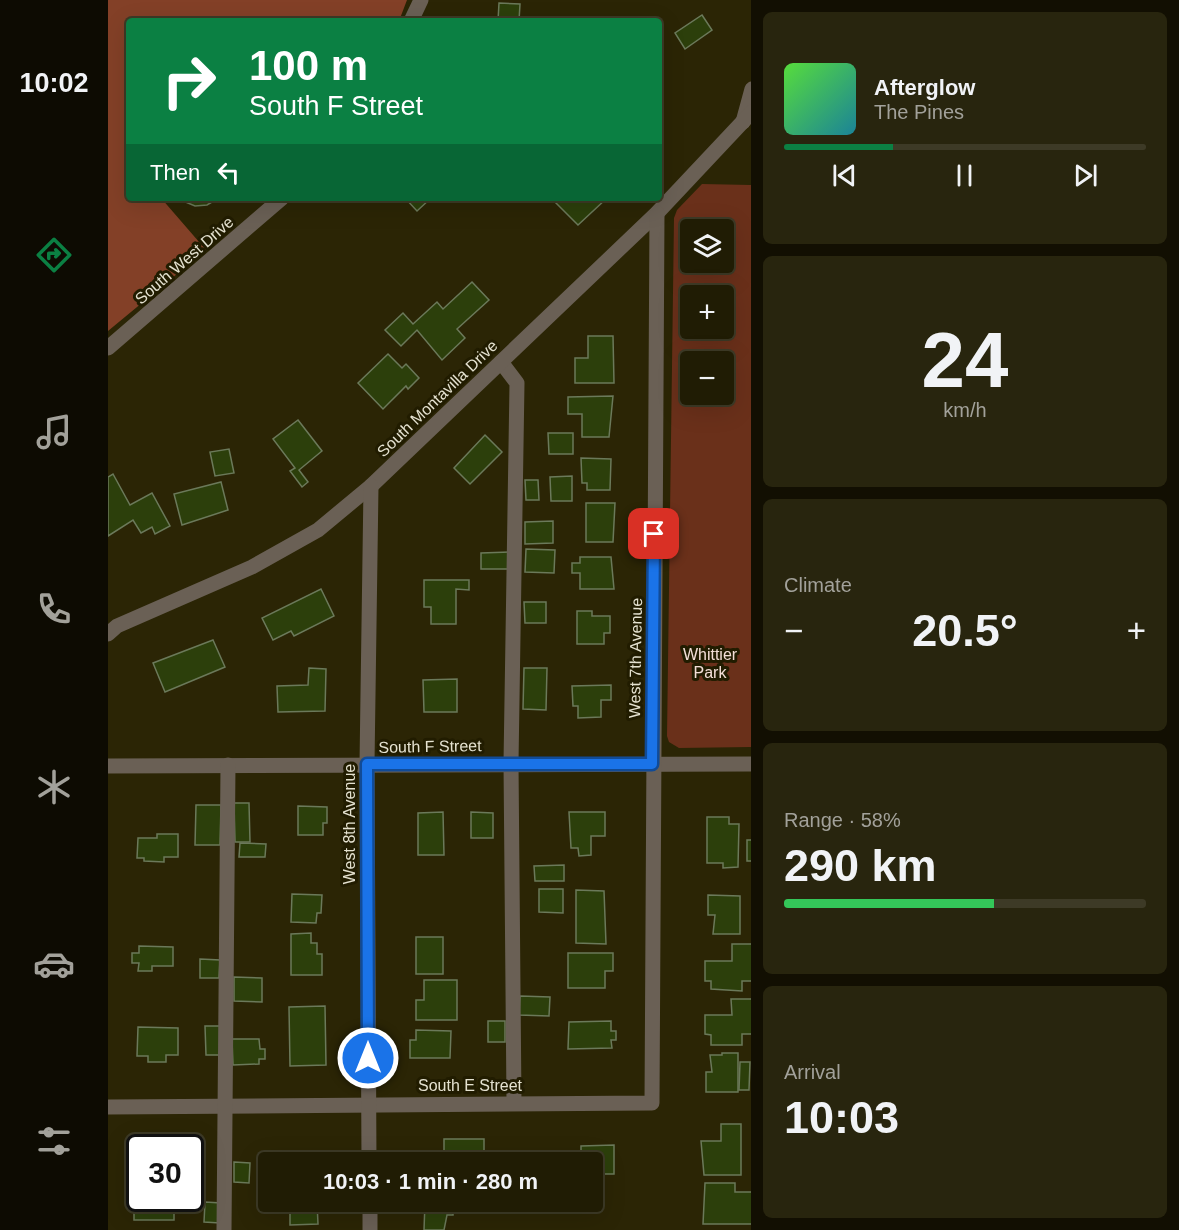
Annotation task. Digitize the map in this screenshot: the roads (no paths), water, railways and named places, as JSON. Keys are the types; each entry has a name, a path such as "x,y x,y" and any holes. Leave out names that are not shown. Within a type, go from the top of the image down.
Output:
{"street":[{"path":"412,18 421,0"},
{"name":"South Montavilla Drive","path":"108,634 117,626 252,567 308,536 371,486 657,213 747,117 751,95"},
{"name":"South West Drive","path":"108,348 279,201"},
{"name":"West 7th Avenue","path":"652,1103 652,764 657,213"},
{"path":"501,362 517,383 511,763 514,1102"},
{"name":"West 8th Avenue","path":"369,1152 367,764 371,486"},
{"name":"South F Street","path":"108,766 751,764"},
{"path":"224,1230 228,765"},
{"name":"South E Street","path":"108,1107 514,1102 652,1103"},
{"path":"370,1212 370,1230"}],"park label":[{"name":"Whittier Park","path":"710,663"}]}
